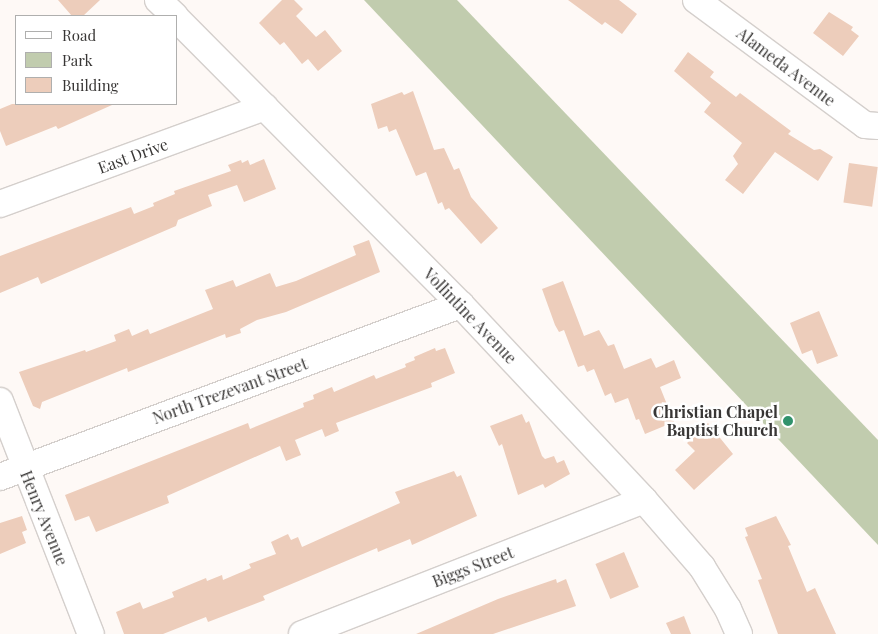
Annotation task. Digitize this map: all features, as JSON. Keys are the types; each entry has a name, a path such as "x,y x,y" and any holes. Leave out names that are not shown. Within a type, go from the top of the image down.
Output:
{"street":[{"name":"Vollintine Avenue","path":"158,0 173,15"},
{"name":"Alameda Avenue","path":"696,0 865,125 878,126"},
{"name":"Vollintine Avenue","path":"178,20 461,305 644,500 702,567 728,609 739,634"},
{"name":"East Drive","path":"0,204 266,107"},
{"name":"North Trezevant Street","path":"12,472 461,305"},
{"name":"Henry Avenue","path":"0,401 12,472 91,634"},
{"name":"Biggs Street","path":"302,634 644,500"}],"green space":[{"path":"364,0 457,0 878,440 878,545"}],"building":[{"path":"58,0 100,0 84,15 71,15"},
{"path":"282,0 294,0 303,9 296,16 316,37 325,30 342,51 318,71 308,59 302,64 284,42 280,45 259,23"},
{"path":"568,0 619,0 637,14 622,34 605,22 602,25"},
{"path":"829,12 853,27 851,30 859,36 843,56 813,33"},
{"path":"688,52 714,72 710,77 736,97 740,93 791,131 788,134 814,150 820,149 833,157 818,181 775,152 743,194 725,180 738,164 733,156 742,143 704,112 711,103 674,71"},
{"path":"413,91 434,150 444,148 454,170 459,168 471,197 498,228 481,244 449,208 445,210 442,202 438,204 426,172 416,176 396,129 389,132 387,126 378,129 371,104 402,92 404,95"},
{"path":"12,104 112,105 58,129 56,126 6,146 0,131 0,109"},
{"path":"264,159 276,189 244,202 237,185 208,195 212,206 178,220 176,226 41,284 38,277 0,293 0,256 131,207 134,214 154,206 153,203 175,194 174,191 231,171 228,165 241,160 242,163 248,160 250,165"},
{"path":"849,163 878,167 872,207 843,203"},
{"path":"369,240 380,272 286,312 257,320 240,329 241,333 226,338 225,334 128,372 127,368 42,402 40,409 33,406 19,372 116,341 114,335 129,329 132,336 148,329 150,334 213,309 205,290 233,280 236,287 270,273 276,287 296,281 356,255 353,246"},
{"path":"563,281 584,336 599,330 608,346 614,344 624,369 651,358 656,368 674,360 681,378 660,387 674,422 645,434 639,419 636,420 628,398 615,403 611,393 605,396 594,369 587,372 584,365 578,367 564,330 559,332 555,325 542,289"},
{"path":"819,311 838,356 817,364 812,350 802,354 790,323"},
{"path":"435,348 436,351 445,348 455,373 431,383 432,387 336,423 339,431 325,437 322,429 295,440 301,455 286,461 280,446 167,496 169,503 96,532 89,516 75,521 65,495 248,423 250,429 304,407 303,403 314,399 313,395 332,387 334,392 374,375 376,379 406,367 405,364 415,360 414,357"},
{"path":"522,414 526,423 529,421 542,456 545,459 554,456 557,463 564,460 570,474 545,488 543,484 518,495 502,444 499,446 490,426"},
{"path":"708,423 733,454 694,490 675,470 695,451 687,443"},
{"path":"454,471 457,477 461,475 477,516 412,545 410,539 378,552 377,548 263,596 265,600 208,622 206,617 163,634 124,634 116,612 140,602 143,609 174,597 172,592 206,578 207,581 222,575 223,580 251,568 249,564 276,554 271,542 288,534 291,540 298,537 302,547 400,503 395,492"},
{"path":"22,516 27,530 22,532 26,543 0,554 0,523"},
{"path":"776,516 791,545 788,546 807,592 815,588 836,634 778,634 758,580 762,579 745,537 748,536 745,528"},
{"path":"624,552 639,587 610,599 595,564"},
{"path":"556,579 557,583 566,579 576,606 493,634 416,634 498,599"},
{"path":"684,616 691,634 671,634 666,623"}],"place":[{"name":"Christian Chapel Baptist Church","path":"788,421"}]}
